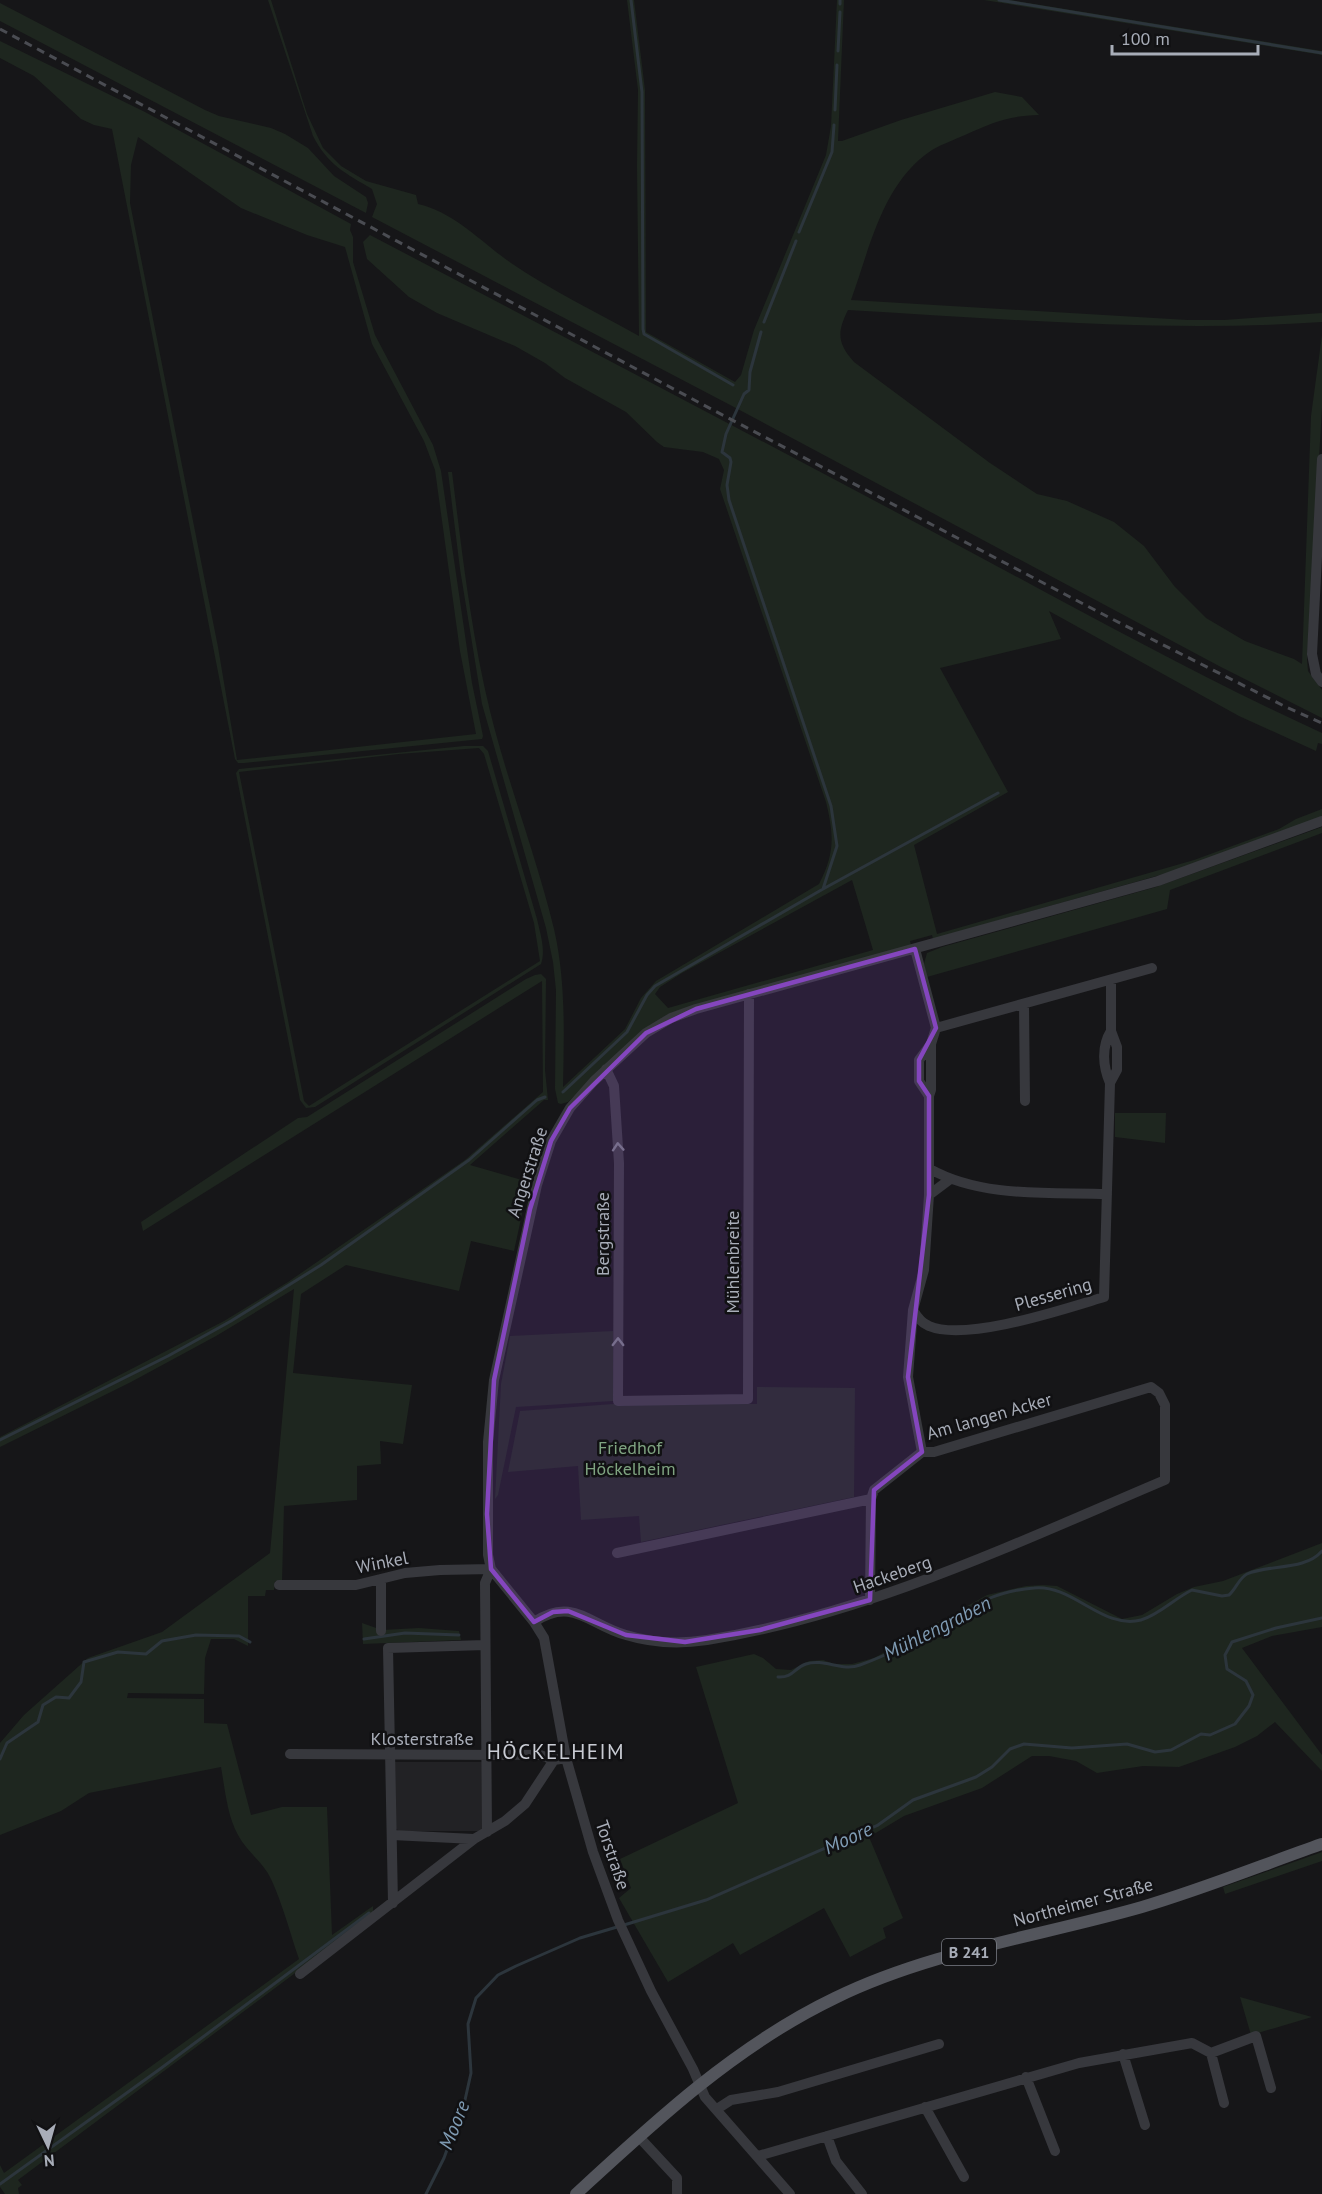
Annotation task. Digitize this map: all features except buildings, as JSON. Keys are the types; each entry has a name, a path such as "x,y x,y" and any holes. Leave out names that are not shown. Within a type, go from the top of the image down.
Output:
{"main road":[{"name":"Northeimer Straße","path":"576,2194 701,2085 750,2048 836,1997 949,1957 1144,1906 1322,1844"}],"street":[{"path":"1322,459 1312,654 1316,674 1322,682"},
{"name":"Angerstraße","path":"491,1569 488,1555 487,1514 488,1442 494,1380 530,1209 551,1142 562,1120 606,1069 646,1033 671,1018 749,994 1158,881 1322,822"},
{"path":"915,949 936,1028 931,1044 919,1060 919,1081 929,1096 930,1169 924,1270 913,1310 909,1340 908,1377 922,1452"},
{"path":"936,1028 1152,968"},
{"path":"930,1169 949,1180 1010,1191 1107,1194 1110,1083 1117,1070 1117,1047 1111,1032 1111,980"},
{"name":"Mühlenbreite","path":"618,1401 748,1399 749,994"},
{"path":"1024,1004 1025,1101"},
{"name":"Bergstraße","path":"606,1069 614,1086 620,1163 618,1401"},
{"path":"929,1195 949,1180"},
{"name":"Plessering","path":"930,1327 965,1330 985,1327 1015,1322 1104,1298 1107,1194"},
{"path":"909,1340 930,1327 920,1321 913,1310"},
{"name":"Am langen Acker","path":"871,1499 874,1490 922,1452 934,1452 1151,1387 1160,1393"},
{"name":"Hackeberg","path":"534,1622 553,1612 568,1611 626,1635 657,1641 685,1642 760,1630 870,1600 942,1575 1165,1480 1165,1405 1160,1393"},
{"path":"616,1553 871,1499 870,1600"},
{"name":"Winkel","path":"279,1585 356,1585 405,1573 440,1569 491,1569"},
{"path":"488,1832 484,1583 491,1569 534,1622"},
{"path":"381,1579 381,1631"},
{"name":"Torstraße","path":"534,1622 544,1638 566,1758 593,1852 618,1920 651,1991 701,2085"},
{"path":"393,1903 388,1648 485,1645"},
{"name":"Klosterstraße","path":"290,1754 540,1755 554,1760 566,1758"},
{"path":"300,1974 474,1839 505,1821 525,1804 554,1760"},
{"path":"392,1835 474,1839"},
{"path":"1211,2053 1256,2036 1271,2088"},
{"path":"758,2156 1026,2077 1123,2054 1192,2043 1211,2053 1224,2103"},
{"path":"717,2109 731,2100 778,2092 939,2044"},
{"path":"1123,2054 1146,2125"},
{"path":"1026,2077 1055,2151"},
{"path":"701,2085 705,2097 790,2194"},
{"path":"925,2107 964,2177"},
{"path":"827,2136 836,2161 862,2194"},
{"path":"639,2137 677,2178 676,2194"}],"highlighted area":[{"path":"915,949 936,1028 919,1060 919,1081 929,1096 929,1195 908,1377 922,1452 874,1490 870,1600 760,1630 685,1642 626,1635 568,1611 553,1612 534,1622 491,1569 487,1514 494,1380 530,1209 551,1141 570,1108 646,1033 696,1009"}],"shaded area":[{"path":"395,1762 483,1762 483,1831 399,1831 395,1828"}],"green space":[{"path":"268,0 271,0 307,114 323,148 341,166 366,181 416,195 418,204 455,221 526,273 639,336 638,90 627,0 634,0 645,90 646,332 735,382 741,375 754,330 826,155 831,126 837,0 844,0 838,141 995,92 1022,97 1039,115 1001,121 940,146 915,164 901,180 880,218 851,300 1188,320 1224,320 1322,313 1322,322 1204,326 1085,324 848,310 840,337 844,349 854,362 990,463 1037,494 1067,501 1114,522 1144,546 1175,587 1206,618 1245,641 1302,664 1311,416 1322,335 1322,408 1307,660 1308,671 1322,690 1322,718 1219,666 372,217 377,204 372,189 345,173 331,161 313,136"},
{"path":"984,0 1010,0 1322,51 1322,55"},
{"path":"0,3 205,110 285,134 308,148 334,176 366,197 368,203 366,213 0,21"},
{"path":"0,41 145,112 351,224 353,262 375,335 433,445 441,471 482,739 244,763 238,763 235,759 112,129 81,119 34,76 0,58","holes":["138,137 241,208 307,235 345,247 372,344 424,441 435,470 460,651 476,734 237,760 218,647 130,203 131,165"]},
{"path":"370,235 1171,659 1322,733 1322,744 1318,743 1316,751 1239,716 1049,611 1061,639 940,668 1008,792 914,845 937,934 1194,860 1279,829 1296,819 1322,809 1322,817 1185,868 933,939 932,935 910,941 911,945 671,1013 641,1031 568,1102 558,1103 555,1089 556,990 553,962 546,928 482,704 460,569 448,472 452,472 463,562 483,682 505,765 547,901 558,949 563,1008 563,1087 625,1029 641,998 656,981 819,884 828,863 832,844 831,824 826,802 720,489 724,470 719,459 703,452 664,447 626,412 565,378 545,363 515,346 437,313 409,297 367,259 363,242","holes":["852,880 873,950 668,1008 655,994 660,987 682,973"]},
{"path":"483,746 488,751 537,919 543,947 541,964 315,1107 306,1108 300,1100 236,773 239,769","holes":["479,748 484,754 534,923 540,961 309,1106 304,1101 239,772 399,754"]},
{"path":"1322,827 1322,833 1170,890 1167,909 927,977 924,964 927,953 942,947 1156,887"},
{"path":"541,974 546,979 545,1070 548,1100 544,1100 470,1165 529,1182 514,1251 471,1241 459,1291 346,1265 301,1294 293,1373 412,1385 403,1444 380,1441 381,1464 357,1466 357,1500 284,1506 282,1582 275,1581 274,1590 266,1590 265,1596 248,1596 248,1646 234,1639 211,1639 205,1658 204,1694 128,1693 127,1698 204,1699 204,1723 227,1724 251,1815 282,1807 327,1807 332,1935 373,1906 373,1915 18,2180 22,2185 18,2188 19,2194 5,2194 0,2187 0,2165 4,2173 299,1959 271,1879 234,1827 221,1767 89,1793 61,1811 0,1835 0,1743 24,1715 88,1658 162,1632 270,1553 294,1289 216,1336 131,1382 0,1447 0,1437 224,1321 288,1282 465,1160 543,1092 542,981 143,1231 141,1222 298,1118 307,1117 526,979"},
{"path":"1115,1113 1166,1113 1165,1143 1115,1137"},
{"path":"613,1331 613,1401 516,1407 498,1495 495,1499 501,1384 510,1336"},
{"name":"Friedhof Höckelheim","path":"757,1387 855,1388 854,1497 641,1542 639,1516 581,1520 578,1466 508,1472 520,1411 613,1404 757,1404"},
{"path":"1322,1543 1322,1627 1272,1636 1242,1648 1322,1755 1322,1771 1275,1722 1257,1736 1235,1747 1179,1767 1143,1766 1097,1773 1076,1761 1049,1756 1032,1756 982,1788 904,1816 869,1837 903,1918 883,1928 886,1938 850,1957 824,1908 740,1955 733,1943 668,1982 619,1898 631,1888 620,1859 738,1803 696,1667 754,1654 776,1669 791,1670 809,1661 823,1660 834,1664 852,1664 874,1658 987,1595 1026,1586 1057,1586 1122,1619 1142,1615 1177,1594 1194,1587 1223,1581"},
{"path":"362,1623 382,1630 419,1628 459,1631 461,1640 363,1644"},
{"path":"1322,1852 1322,1861 1225,1894 1223,1887"},
{"path":"1240,1997 1312,2017 1251,2035"}],"waterway":[{"path":"631,0 642,92 644,334 733,385"},
{"path":"999,0 1322,53"},
{"path":"838,51 840,12"},
{"path":"835,110 837,65"},
{"path":"799,232 832,152 834,125"},
{"path":"764,322 796,241"},
{"path":"761,332 750,372 749,390 744,394 726,434 722,452 730,458 731,462 727,485 729,500 831,806 837,846 823,889"},
{"path":"563,1092 627,1032 647,995 655,986 823,889 998,793"},
{"path":"0,1440 168,1356 231,1321 321,1265 469,1160 537,1100 545,1097"},
{"name":"Mühlengraben","path":"778,1677 787,1676 806,1664 820,1663 846,1667 860,1665 910,1643 982,1602 1009,1592 1034,1588 1048,1589 1062,1593 1113,1619 1141,1620 1192,1590 1222,1596 1229,1595 1247,1574 1306,1562 1322,1551"},
{"name":"Moore","path":"624,1925 706,1900 878,1825 913,1800 976,1777 992,1767 1010,1749 1024,1744 1072,1748 1127,1744 1155,1752 1171,1750 1201,1734 1210,1735 1235,1724 1249,1706 1253,1695 1246,1681 1227,1669 1225,1655 1232,1642 1276,1628 1322,1618"},
{"name":"Mühlengraben","path":"364,1639 405,1633 459,1635"},
{"name":"Mühlengraben","path":"0,1759 7,1743 38,1722 43,1705 56,1697 69,1698 81,1682 84,1662 118,1652 146,1654 162,1641 196,1635 239,1636 250,1642"},
{"path":"0,2184 160,2069 369,1913"},
{"name":"Moore","path":"426,2194 444,2158 465,2100 471,2073 468,2024 476,1998 498,1975 580,1938 617,1927"}],"railway":[{"path":"0,29 713,410 1114,620 1322,723"}],"district":[{"name":"HÖCKELHEIM","path":"556,1751"}]}
